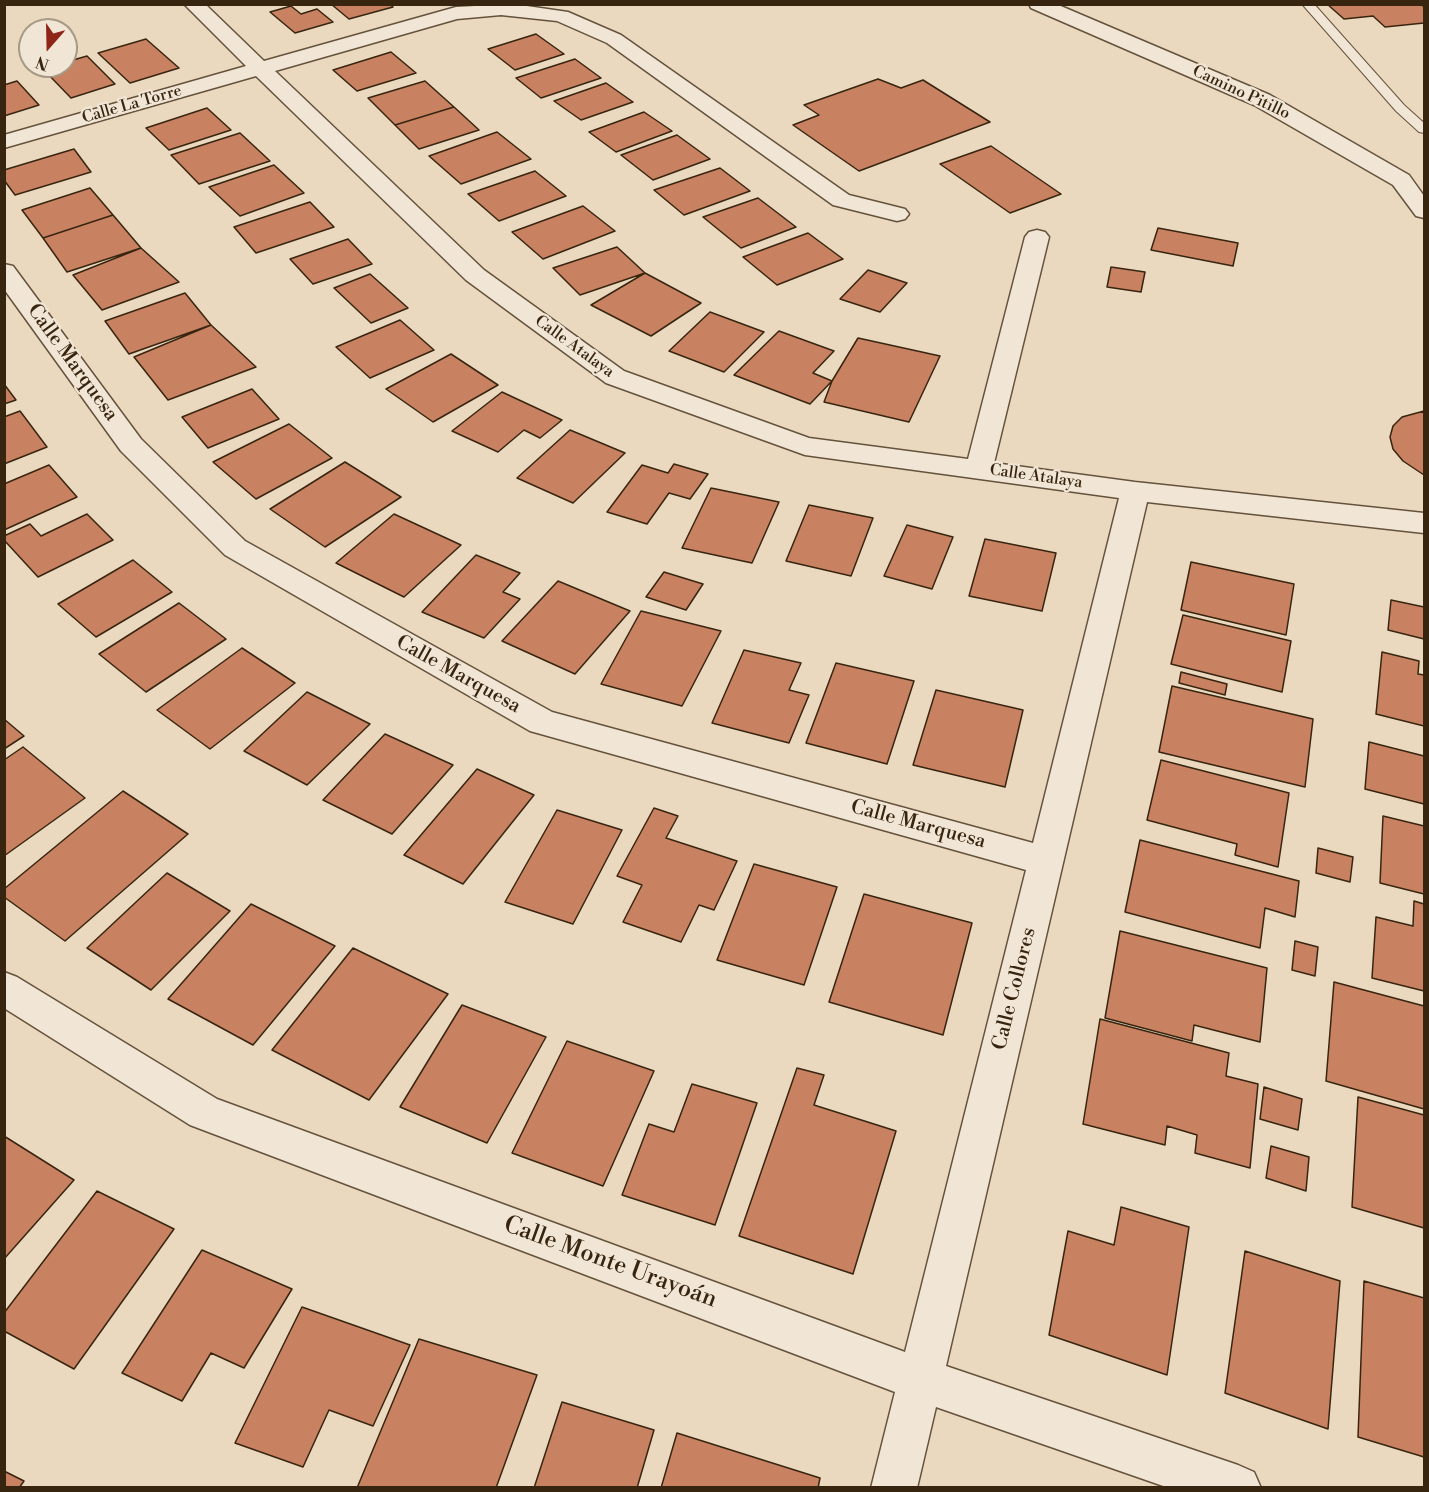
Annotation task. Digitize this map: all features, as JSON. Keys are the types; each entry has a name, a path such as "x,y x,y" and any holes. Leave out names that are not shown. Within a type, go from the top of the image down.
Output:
{"street":[{"name":"Calle Atalaya","path":"193,4 476,275 615,377 805,446 1135,491"},
{"name":"Camino Pitillo","path":"1038,4 1262,100 1401,180 1425,211"},
{"name":"Calle La Torre","path":"4,142 456,13 501,9 561,16 614,39 840,200 897,214"},
{"path":"979,470 1037,237"},
{"name":"Calle Marquesa","path":"4,271 131,445 235,548 542,722 1046,861"},
{"path":"1135,491 1425,523"},
{"name":"Calle Collores","path":"894,1488 1135,491"},
{"name":"Calle Monte Urayoán","path":"4,988 204,1112 921,1380 1238,1488"}],"lane":[{"path":"1308,4 1400,108 1425,129"}],"building":[{"path":"331,4 390,4 393,7 349,19"},
{"path":"1327,4 1421,4 1424,7 1424,23 1385,27 1373,16 1344,19"},
{"path":"291,6 301,14 317,9 333,22 295,33 270,12"},
{"path":"536,34 564,54 515,70 488,49"},
{"path":"146,39 179,68 130,83 98,53"},
{"path":"391,52 416,73 357,91 333,70"},
{"path":"87,56 115,84 71,98 52,78 78,78 78,59"},
{"path":"575,59 601,78 541,98 516,78"},
{"path":"878,79 901,88 923,80 990,122 859,171 793,125 819,115 804,105"},
{"path":"17,81 39,105 4,116 4,85"},
{"path":"425,81 454,107 395,125 368,98"},
{"path":"606,83 633,102 581,120 554,101"},
{"path":"454,107 479,130 419,149 395,125"},
{"path":"207,108 231,130 169,150 146,128"},
{"path":"644,112 672,131 616,152 589,132"},
{"path":"497,132 531,159 461,184 429,156"},
{"path":"240,133 270,161 199,184 171,155"},
{"path":"677,135 710,159 653,180 621,155"},
{"path":"991,146 1061,194 1010,213 940,164"},
{"path":"74,149 91,172 15,195 4,180 4,170"},
{"path":"274,165 304,193 240,216 209,187"},
{"path":"720,168 750,191 684,215 654,190"},
{"path":"535,171 566,196 499,221 468,194"},
{"path":"90,188 113,215 43,238 22,210"},
{"path":"758,198 796,227 741,248 703,217"},
{"path":"310,202 334,227 256,253 234,227"},
{"path":"583,206 615,231 543,259 512,232"},
{"path":"113,215 141,248 67,272 43,238"},
{"path":"1158,228 1238,243 1233,266 1151,250"},
{"path":"808,233 843,259 777,285 743,257"},
{"path":"348,239 372,264 313,284 290,259"},
{"path":"617,247 645,273 580,295 553,268"},
{"path":"141,248 179,282 102,310 73,275"},
{"path":"1111,267 1145,272 1141,292 1107,287"},
{"path":"868,270 907,283 880,312 840,299"},
{"path":"645,273 701,303 651,336 591,305"},
{"path":"370,274 408,308 371,323 334,288"},
{"path":"185,293 211,325 129,354 105,321"},
{"path":"710,312 764,332 724,372 669,351"},
{"path":"400,320 434,350 370,378 336,347"},
{"path":"211,325 256,367 168,400 134,357"},
{"path":"779,331 834,351 813,373 832,381 810,404 734,375"},
{"path":"858,338 940,356 909,422 824,402 832,381"},
{"path":"451,354 498,385 433,422 386,389"},
{"path":"4,384 16,400 4,404"},
{"path":"252,389 279,419 208,448 182,417"},
{"path":"502,392 562,420 540,438 524,430 498,452 452,431"},
{"path":"20,411 47,447 4,464 4,417"},
{"path":"1424,411 1424,475 1403,461 1393,449 1390,437 1393,426 1402,417"},
{"path":"289,424 332,458 256,499 213,462"},
{"path":"570,430 625,453 573,503 517,478"},
{"path":"345,462 401,497 325,547 270,509"},
{"path":"674,464 708,474 690,499 669,493 647,524 607,512 642,465 668,473"},
{"path":"49,465 77,497 4,530 4,484"},
{"path":"711,488 779,502 752,563 682,548"},
{"path":"809,505 873,518 851,576 786,561"},
{"path":"87,514 113,540 38,577 4,540 4,536 30,524 41,536"},
{"path":"394,514 461,545 404,597 336,563"},
{"path":"907,525 953,537 932,589 884,576"},
{"path":"985,539 1056,553 1042,611 969,596"},
{"path":"476,555 520,573 503,592 520,599 484,638 422,612"},
{"path":"133,560 172,592 96,637 58,604"},
{"path":"1191,562 1294,584 1286,635 1181,610"},
{"path":"664,572 703,584 686,610 646,597"},
{"path":"558,581 630,611 575,674 502,641"},
{"path":"1391,600 1424,607 1424,639 1388,630"},
{"path":"179,603 226,639 146,692 99,654"},
{"path":"641,611 721,631 682,706 601,684"},
{"path":"1183,615 1291,641 1282,692 1171,664"},
{"path":"242,648 295,683 210,749 157,710"},
{"path":"744,650 801,663 789,690 809,695 789,743 712,723"},
{"path":"1382,652 1419,661 1418,674 1424,675 1424,726 1376,714"},
{"path":"836,663 914,681 887,764 806,743"},
{"path":"1181,672 1227,684 1225,695 1179,683"},
{"path":"1172,686 1313,719 1305,787 1159,752"},
{"path":"936,690 1023,710 1005,787 913,765"},
{"path":"307,692 370,724 307,785 244,751"},
{"path":"4,719 24,736 4,749"},
{"path":"385,734 453,765 392,834 323,800"},
{"path":"1369,742 1424,756 1424,804 1365,789"},
{"path":"23,747 85,798 4,856 4,760"},
{"path":"1161,760 1289,793 1278,867 1235,855 1237,844 1147,820"},
{"path":"477,769 534,795 463,884 404,855"},
{"path":"123,791 188,834 65,941 4,897 4,889"},
{"path":"654,808 678,816 666,838 737,861 714,910 699,905 681,942 623,922 642,885 617,876"},
{"path":"557,810 622,830 573,924 505,902"},
{"path":"1383,816 1424,826 1424,894 1380,883"},
{"path":"1140,840 1299,881 1295,917 1265,908 1260,948 1125,912"},
{"path":"1318,848 1353,857 1350,882 1316,873"},
{"path":"754,864 837,887 804,985 717,960"},
{"path":"167,873 230,911 151,990 87,948"},
{"path":"864,894 972,923 943,1035 829,1002"},
{"path":"1414,901 1424,904 1424,991 1372,978 1376,917 1413,926"},
{"path":"251,904 335,946 253,1045 168,999"},
{"path":"1120,931 1267,968 1260,1042 1194,1025 1192,1041 1105,1018"},
{"path":"1295,941 1318,947 1315,976 1292,970"},
{"path":"353,948 448,994 369,1100 272,1050"},
{"path":"1334,982 1424,1006 1424,1109 1326,1081"},
{"path":"462,1005 546,1037 487,1143 400,1107"},
{"path":"1100,1019 1229,1053 1226,1076 1258,1084 1250,1168 1195,1153 1197,1135 1167,1126 1165,1145 1083,1124"},
{"path":"567,1041 654,1071 603,1186 512,1153"},
{"path":"797,1068 824,1075 814,1105 896,1131 853,1274 739,1236"},
{"path":"692,1084 757,1103 715,1225 622,1195 649,1124 674,1132"},
{"path":"1264,1087 1302,1099 1298,1130 1260,1119"},
{"path":"1358,1097 1424,1115 1424,1228 1352,1207"},
{"path":"4,1136 74,1180 4,1259"},
{"path":"1271,1146 1309,1157 1306,1191 1266,1178"},
{"path":"97,1191 174,1229 74,1369 4,1331 4,1313"},
{"path":"1121,1207 1189,1227 1167,1375 1049,1335 1068,1231 1114,1245"},
{"path":"202,1250 292,1289 244,1368 211,1353 182,1401 122,1373"},
{"path":"1245,1251 1340,1281 1328,1429 1225,1393"},
{"path":"1364,1281 1424,1298 1424,1457 1358,1437"},
{"path":"302,1307 410,1345 373,1426 329,1410 303,1467 235,1443"},
{"path":"419,1339 537,1375 496,1488 357,1488"},
{"path":"562,1402 654,1430 637,1488 534,1488"},
{"path":"677,1433 820,1478 818,1488 661,1488"},
{"path":"4,1471 24,1481 19,1488 4,1488"}]}
